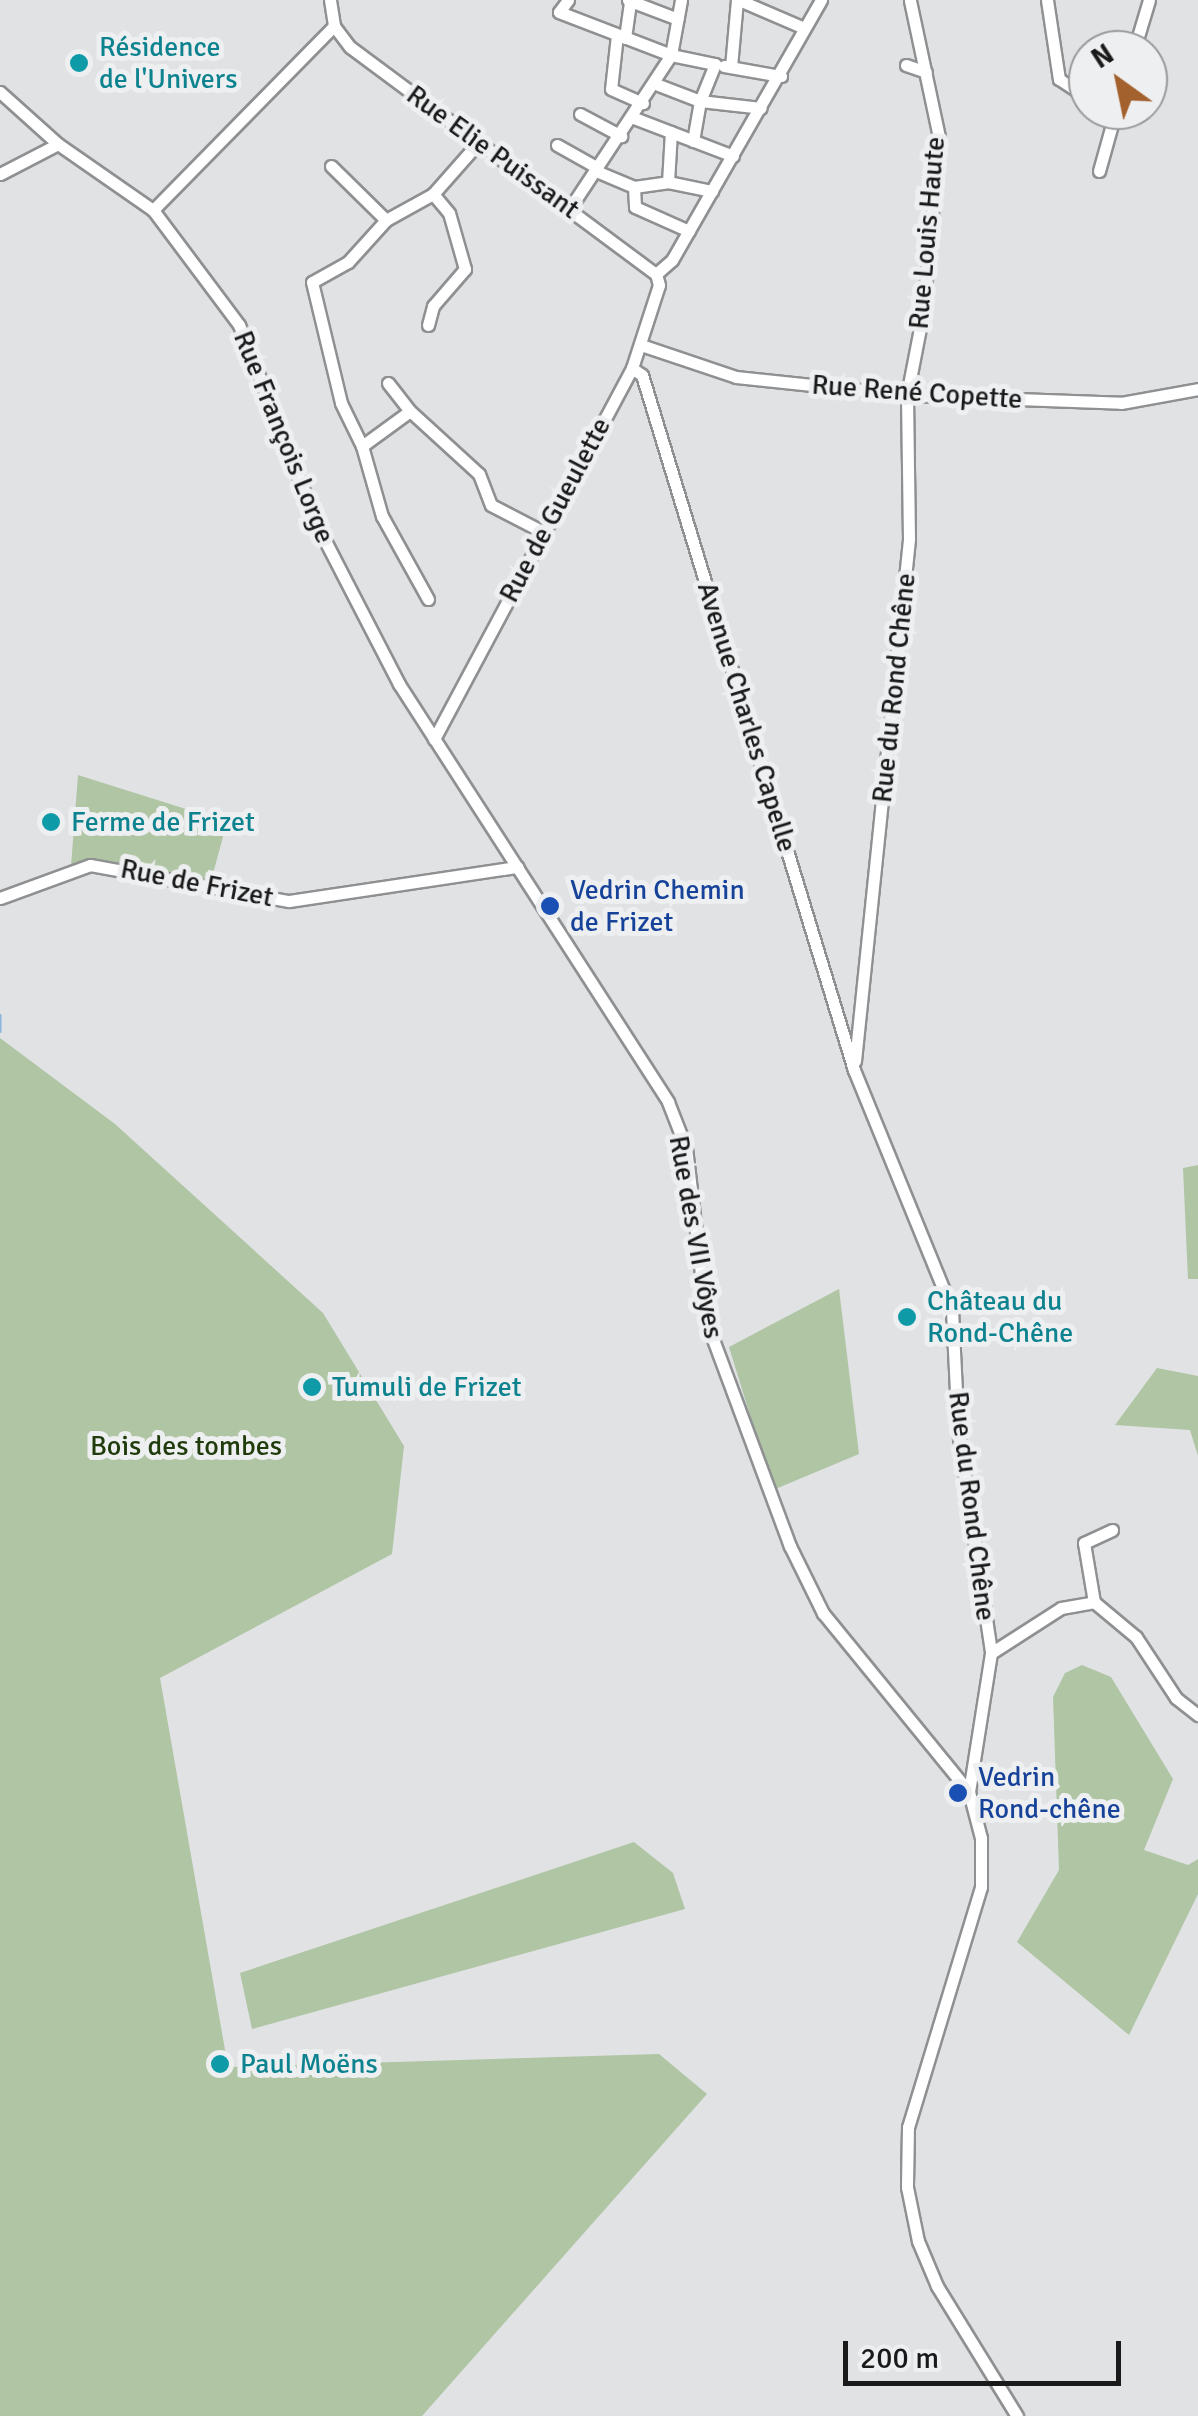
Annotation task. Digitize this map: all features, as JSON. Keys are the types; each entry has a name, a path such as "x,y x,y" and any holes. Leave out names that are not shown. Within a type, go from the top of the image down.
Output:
{"street":[{"path":"153,210 334,26 330,0"},
{"path":"568,0 559,12 671,56 780,76"},
{"path":"570,208 634,118 671,56 681,0"},
{"path":"731,67 738,0 802,28"},
{"path":"656,274 689,231 821,0"},
{"name":"Rue Louis Haute","path":"906,395 923,313 939,137 910,0"},
{"path":"1046,0 1059,80 1068,86"},
{"path":"1140,30 1149,0"},
{"path":"643,104 611,89 621,36 633,1 678,19"},
{"name":"Rue Elie Puissant","path":"334,26 350,47 656,274"},
{"path":"693,141 700,101 715,64"},
{"path":"906,65 926,72"},
{"path":"656,84 700,101 762,108"},
{"name":"Rue François Lorge","path":"0,92 58,144 153,210 240,324 318,526 434,739"},
{"path":"580,114 621,136"},
{"path":"634,118 733,156"},
{"path":"1099,171 1110,130"},
{"path":"668,182 671,132"},
{"path":"428,598 382,516 362,446 341,403 312,282 348,262 386,220 433,194 478,143"},
{"path":"0,174 58,144"},
{"path":"558,145 634,188 668,182 712,191"},
{"path":"332,166 386,220"},
{"path":"634,188 636,207 689,231"},
{"path":"428,325 433,306 465,269 449,214 433,194"},
{"name":"Rue de Gueulette","path":"434,739 632,368 641,346 656,274"},
{"name":"Rue René Copette","path":"641,346 736,378 906,395 1121,404 1198,388"},
{"name":"Avenue Charles Capelle","path":"632,368 642,375 854,1070"},
{"path":"388,383 410,410 479,474 491,504 543,532"},
{"name":"Rue du Rond Chêne","path":"906,395 910,539 854,1070 952,1310 958,1431 991,1653 969,1792 981,1838 980,1887 908,2127 907,2187 937,2286 1017,2416"},
{"path":"362,446 410,410"},
{"name":"Rue des VII Vôyes","path":"434,739 674,1117 686,1148 707,1323 790,1546 844,1646 969,1792"},
{"name":"Rue de Frizet","path":"0,898 90,865 289,901 517,867"},
{"path":"1112,1530 1084,1544 1094,1602 1136,1637 1176,1698 1198,1715"},
{"path":"991,1653 1061,1608 1094,1602"}],"green space":[{"path":"78,775 227,822 211,881 97,860 71,866"},
{"name":"Bois des tombes","path":"0,1038 115,1124 323,1313 404,1446 392,1554 160,1678 228,2067 659,2054 707,2094 422,2416 0,2416"},
{"path":"1198,1165 1198,1279 1188,1279 1183,1168"},
{"path":"839,1289 859,1454 773,1490 729,1347"},
{"path":"1157,1368 1198,1376 1198,1456 1190,1430 1115,1425"},
{"path":"1082,1665 1111,1677 1173,1779 1144,1850 1188,1865 1198,1859 1198,1894 1129,2035 1017,1942 1059,1870 1053,1697 1065,1673"},
{"path":"634,1842 673,1873 685,1909 252,2029 240,1973"}],"waterway":[{"path":"0,1015 0,1031"}],"place":[{"name":"Résidence de l'Univers","path":"79,63"},
{"name":"Ferme de Frizet","path":"51,822"},
{"name":"Vedrin Chemin de Frizet","path":"550,906"},
{"name":"Château du Rond-Chêne","path":"907,1317"},
{"name":"Tumuli de Frizet","path":"312,1387"},
{"name":"Vedrin Rond-chêne","path":"958,1793"},
{"name":"Paul Moëns","path":"220,2064"}]}
